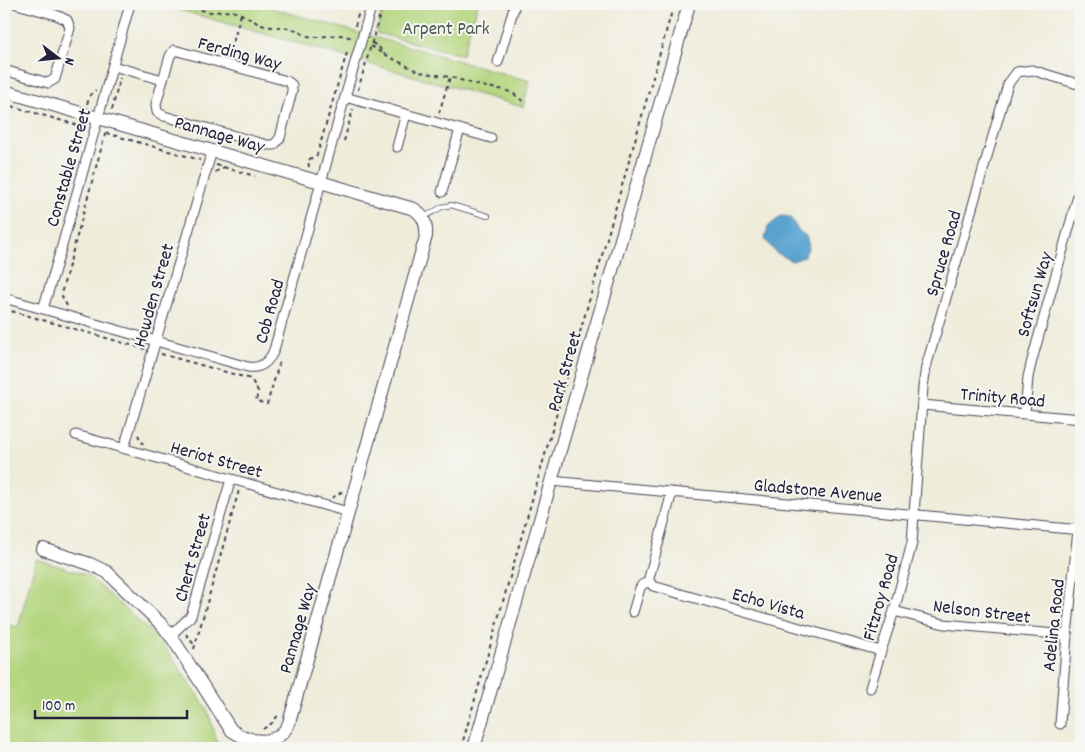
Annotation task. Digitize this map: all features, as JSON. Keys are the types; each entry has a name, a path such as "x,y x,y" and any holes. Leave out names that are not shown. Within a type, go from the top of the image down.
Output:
{"street":[{"path":"4,70 48,83 55,79 70,28 67,20 56,15 17,4"},
{"name":"Constable Street","path":"43,309 102,126 112,66 130,4"},
{"name":"Cob Road","path":"4,298 248,367 259,366 267,362 274,350 316,180 345,97 372,4"},
{"path":"498,62 515,4"},
{"name":"Park Street","path":"474,748 689,4"},
{"name":"Ferding Way","path":"174,50 286,81 292,85 292,91 280,138 274,144 267,145 164,116 157,112 156,104 163,80 170,56 174,50"},
{"path":"112,66 163,80"},
{"name":"Spruce Road","path":"914,514 926,367 1008,84 1017,72 1032,70 1081,85"},
{"name":"Pannage Way","path":"4,91 102,126 210,157 316,180 414,209 419,212 426,224 426,236 344,511 289,723 273,744 254,740 231,730 171,635 107,572 90,564 43,549"},
{"path":"345,97 491,138"},
{"path":"397,147 406,114"},
{"path":"442,192 460,129"},
{"name":"Howden Street","path":"124,448 153,351 160,342 210,157"},
{"name":"Softsun Way","path":"1025,414 1028,378 1032,360 1081,184"},
{"name":"Trinity Road","path":"922,405 1081,419"},
{"name":"Heriot Street","path":"76,435 344,511"},
{"name":"Chert Street","path":"171,635 191,616 230,479"},
{"name":"Gladstone Avenue","path":"551,481 1080,530"},
{"path":"633,612 640,588 649,581 672,492"},
{"name":"Fitzroy Road","path":"870,688 894,611 912,542 914,514"},
{"name":"Adelina Road","path":"1060,724 1067,635 1080,530"},
{"name":"Echo Vista","path":"649,581 653,586 881,651"},
{"name":"Nelson Street","path":"894,611 944,624 1067,635"}],"lane":[{"path":"423,218 442,207 451,205 488,216"}],"path":[{"path":"186,4 193,8 210,12 232,11 242,14 261,25 284,27 296,30 306,36 340,35 361,39 385,55 419,72 450,77 504,90 514,94 524,102"},
{"path":"354,28 361,4"},
{"path":"344,141 383,4"},
{"path":"461,748 674,4"},
{"path":"227,65 242,14"},
{"path":"316,180 308,160 317,155 353,32"},
{"path":"71,328 76,308 66,305 61,294 102,126 123,68"},
{"path":"83,120 90,95 95,91 98,82"},
{"path":"4,105 83,120 210,157 224,167 212,174"},
{"path":"4,309 153,351"},
{"path":"160,342 161,353 251,379 258,391 256,401 267,404 281,357"},
{"path":"137,434 145,446"},
{"path":"194,650 241,482"},
{"path":"332,498 345,489 344,511"},
{"path":"258,733 272,723 284,708"}],"green space":[{"path":"158,4 257,4 530,81 523,107"},
{"name":"Arpent Park","path":"384,4 478,4 462,55 376,33"},
{"path":"36,559 87,575 160,640 207,709 219,748 4,748 4,624 18,627"}],"water":[{"path":"781,216 790,217 798,230 806,236 809,246 804,257 792,261 775,252 765,239 768,227"}]}
